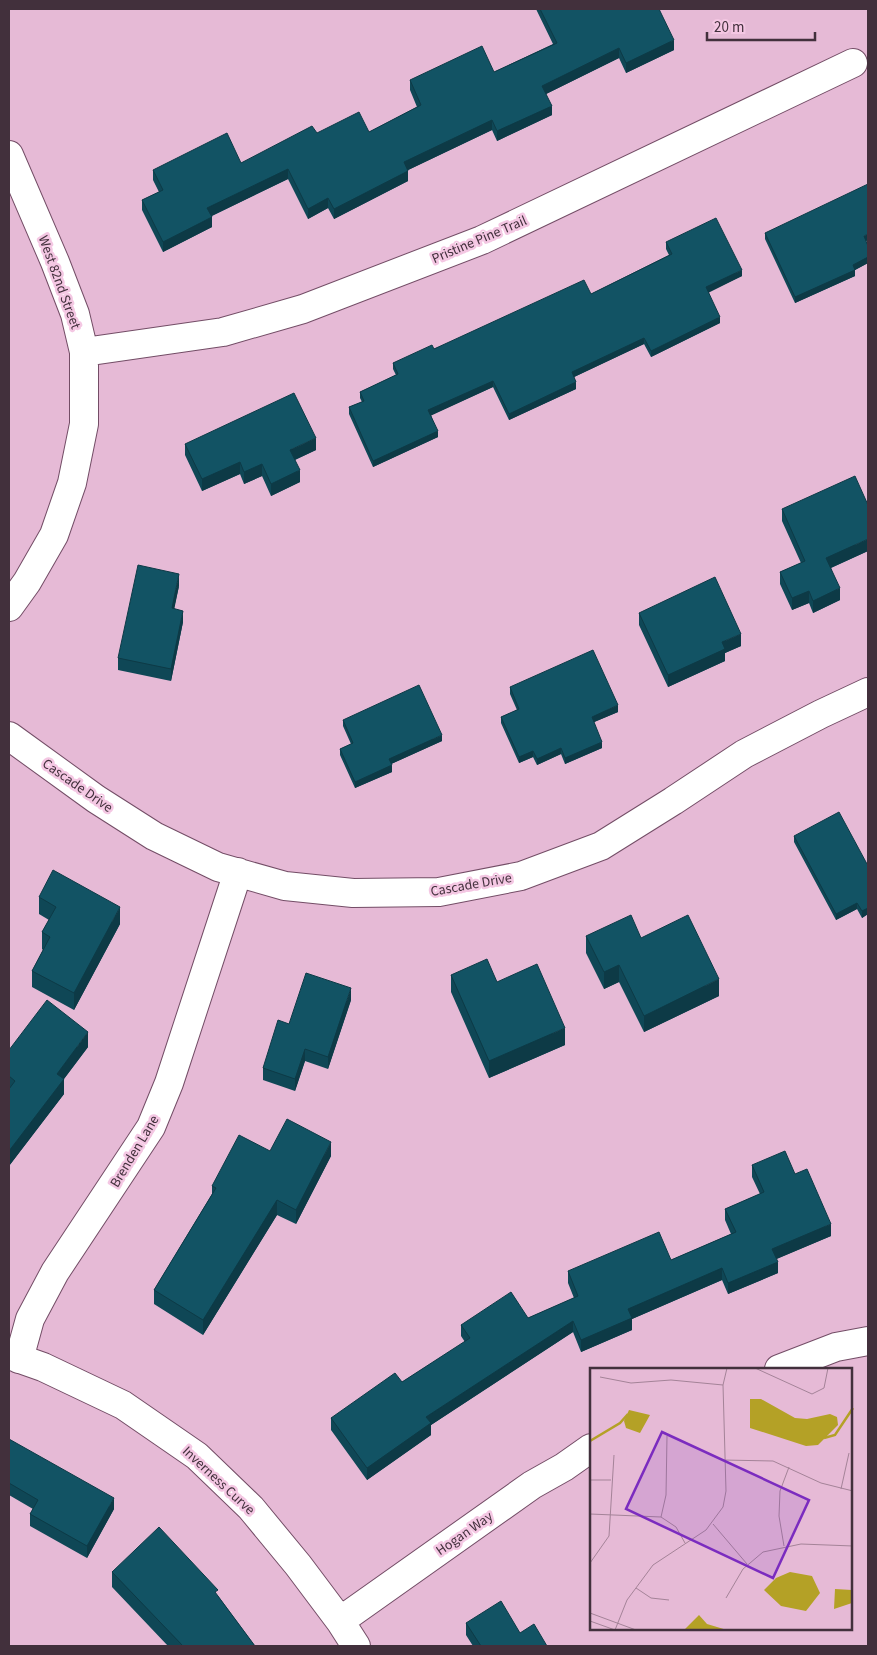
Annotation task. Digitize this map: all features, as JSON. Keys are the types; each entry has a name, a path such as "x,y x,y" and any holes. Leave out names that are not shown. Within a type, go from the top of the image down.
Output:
{"street":[{"name":"Pristine Pine Trail","path":"84,352 223,332 302,309 482,240 853,63"},
{"name":"West 82nd Street","path":"9,156 55,262 75,314 84,352 84,424 72,483 54,535 27,582 9,607"},
{"name":"Cascade Drive","path":"9,736 96,799 154,836 218,867 285,886 354,893 439,892 521,876 601,846 744,754 820,714 868,692"},
{"name":"Brenden Lane","path":"14,1357 30,1319 56,1272 151,1127 169,1083 238,872"},
{"path":"782,1368 836,1347 868,1340"},
{"name":"Inverness Curve","path":"14,1357 42,1367 123,1404 197,1456 252,1508 298,1565 340,1621 356,1646"},
{"name":"Hogan Way","path":"340,1621 532,1485 564,1467 590,1449"}],"building":[{"path":"540,9 659,9 674,40 626,63 619,48 542,86 552,106 497,131 492,120 404,162 408,171 334,209 328,198 308,209 288,169 207,208 212,217 163,242 142,200 163,190 153,170 227,133 241,163 312,126 317,133 359,112 369,132 421,105 410,80 482,46 494,72 557,43"},
{"path":"868,184 868,234 864,236 868,246 868,257 853,265 855,270 795,297 765,233"},
{"path":"716,218 742,270 706,287 720,317 651,351 644,338 572,372 576,382 509,414 493,381 428,410 438,431 373,461 349,407 364,401 360,392 398,374 393,363 432,345 434,349 584,280 591,294 672,254 666,242"},
{"path":"294,393 316,438 290,450 300,470 271,484 262,464 244,472 240,462 202,479 185,444"},
{"path":"855,476 868,505 868,539 826,558 840,588 813,601 809,591 792,598 780,572 805,561 782,509"},
{"path":"138,565 179,574 172,608 183,611 171,669 118,658"},
{"path":"715,577 741,634 722,642 725,649 668,675 639,613"},
{"path":"593,650 618,705 592,717 602,742 565,758 561,748 537,759 533,751 519,757 501,717 519,709 510,687"},
{"path":"419,685 442,735 389,759 392,765 355,782 340,749 353,743 343,720"},
{"path":"839,812 868,863 868,908 862,911 857,903 836,914 794,836"},
{"path":"53,870 120,907 74,993 32,971 50,937 42,932 56,907 39,897"},
{"path":"631,915 641,938 688,915 719,979 644,1016 619,965 604,972 586,936"},
{"path":"487,959 497,982 537,964 565,1028 489,1061 451,975"},
{"path":"306,973 351,988 328,1057 305,1049 295,1079 263,1068 278,1020 289,1024"},
{"path":"47,1000 88,1032 57,1074 64,1079 9,1151 9,1089 15,1081 9,1076 9,1050"},
{"path":"287,1119 331,1142 296,1210 277,1200 203,1320 154,1290 216,1188 212,1186 239,1135 270,1151"},
{"path":"785,1151 795,1174 807,1169 831,1224 772,1249 778,1262 728,1283 722,1268 628,1309 632,1318 581,1340 573,1321 426,1417 431,1423 367,1468 331,1418 395,1373 402,1382 470,1338 461,1325 511,1292 528,1318 578,1296 568,1271 659,1232 671,1260 736,1232 725,1209 764,1192 752,1165"},
{"path":"9,1439 114,1498 87,1546 30,1514 38,1500 9,1483"},
{"path":"159,1527 218,1590 215,1592 255,1646 183,1646 112,1572"},
{"path":"501,1601 520,1633 534,1624 547,1646 481,1646 466,1623"}]}
